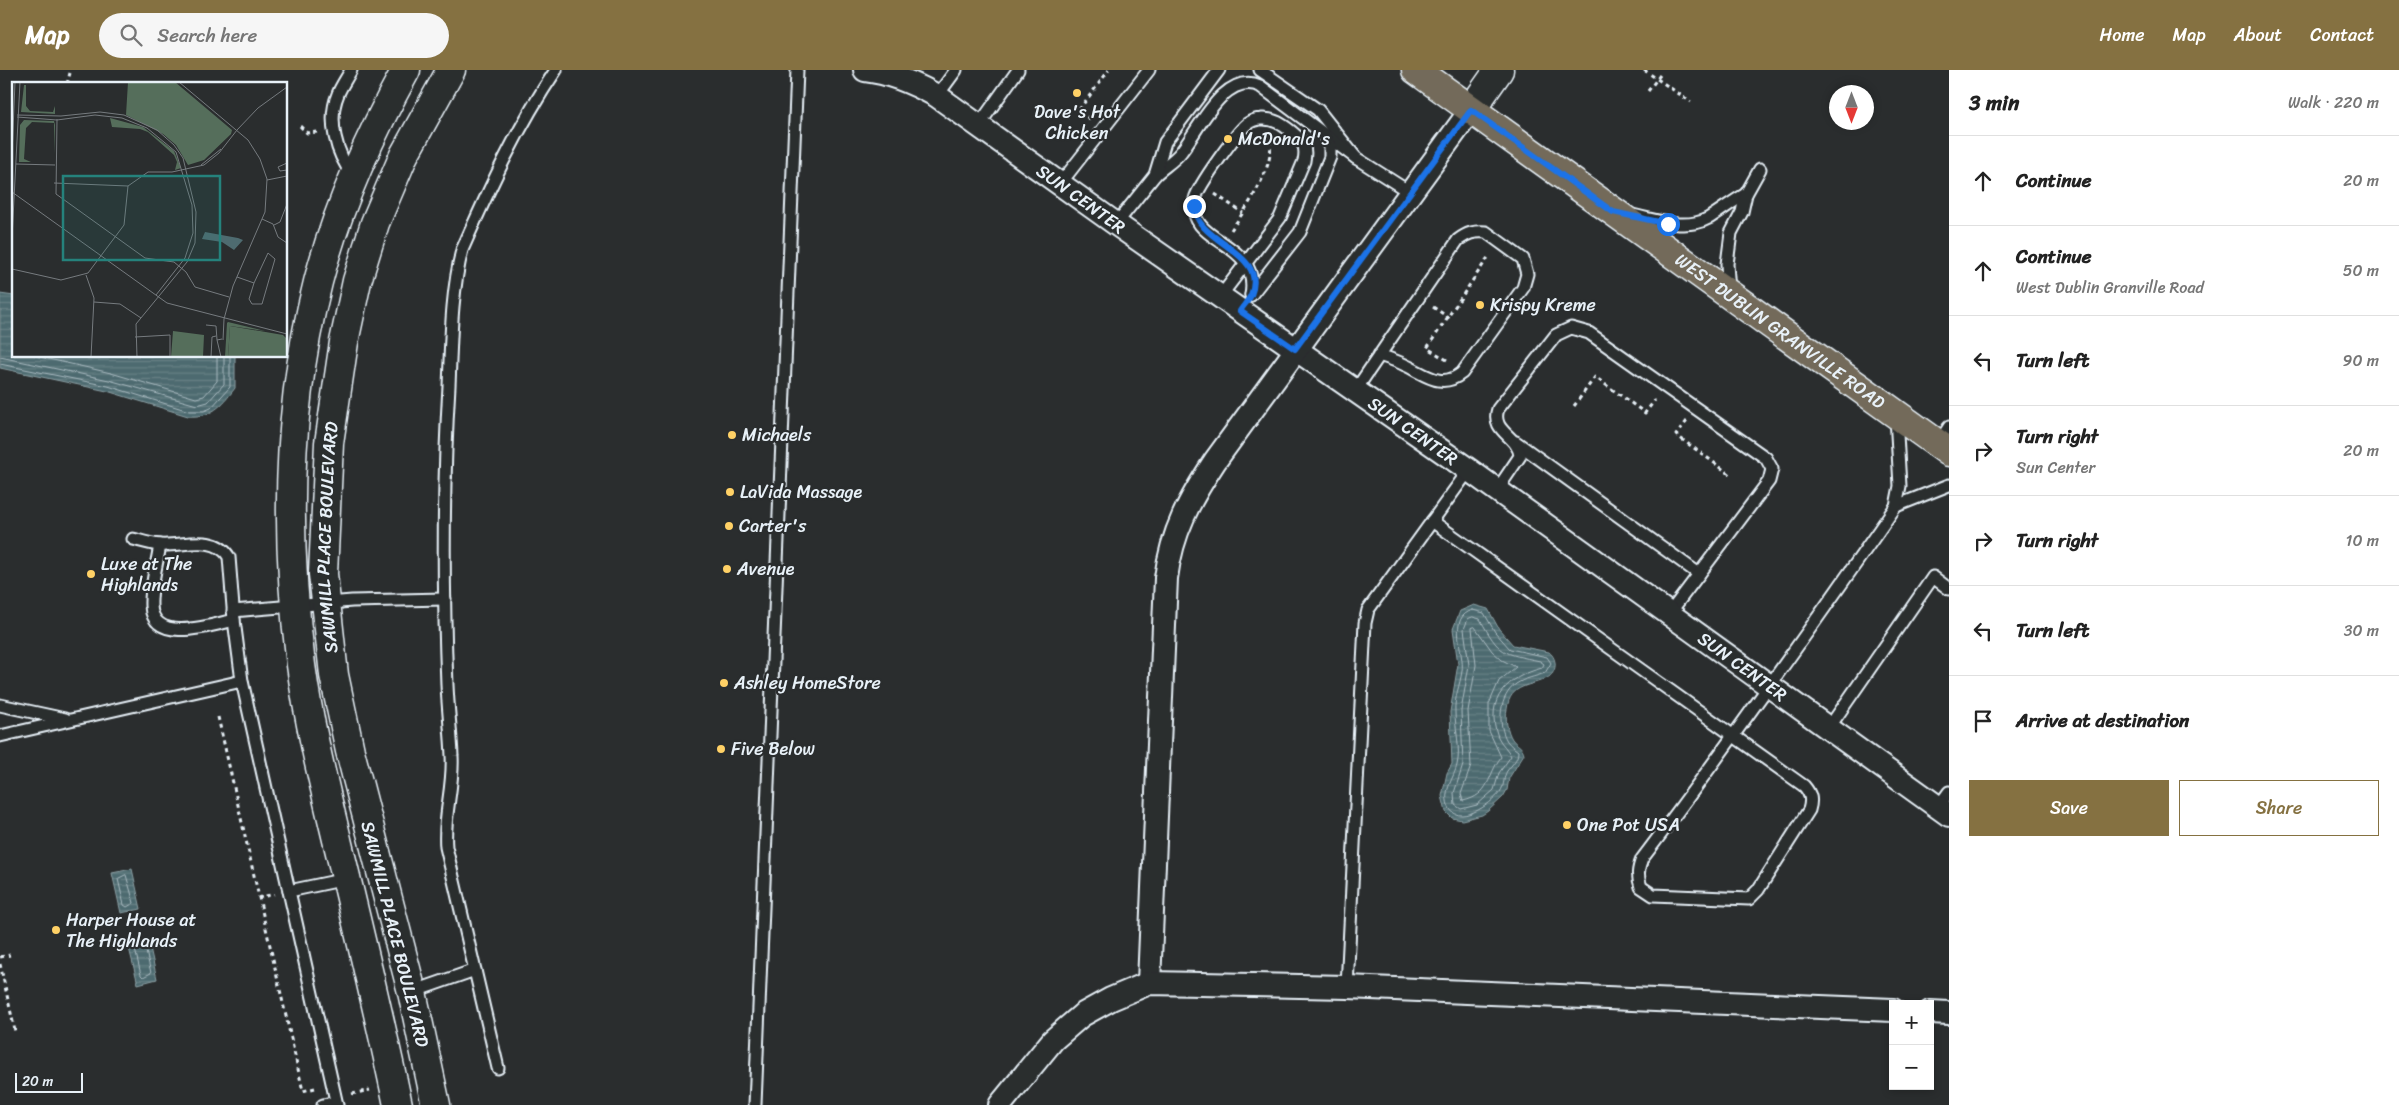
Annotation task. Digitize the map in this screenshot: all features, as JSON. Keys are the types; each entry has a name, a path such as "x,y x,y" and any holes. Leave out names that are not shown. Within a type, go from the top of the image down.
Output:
{"main road":[{"name":"WEST DUBLIN GRANVILLE ROAD","path":"1416,70 1613,212 1730,293 1895,413 1945,441"}],"street":[{"name":"SAWMILL PLACE BOULEVARD","path":"398,1105 321,772 303,678 295,605 290,523 296,395 318,282 344,200 385,109 406,70"},
{"name":"SAWMILL PLACE BOULEVARD","path":"436,1105 412,992 350,750 334,675 325,603 323,564 329,443 344,342 357,282 375,223 404,155 451,70"},
{"name":"SUN CENTER","path":"865,70 885,72 917,84 937,96 1220,297 1246,303 1295,349 1469,470 1828,729 1945,805"},
{"path":"1149,983 1166,578 1169,556 1188,503 1295,349 1500,70"},
{"path":"1000,1105 1052,1040 1082,1015 1111,999 1149,983 1348,988 1889,1010"},
{"path":"1934,1012 1949,1013"}],"lane":[{"path":"351,70 337,94 334,112 336,144 340,157 354,176"},
{"path":"498,1068 446,846 444,828 453,758 447,686 444,466 457,269 469,233 513,143 536,100 556,70"},
{"path":"755,1105 797,70"},
{"path":"937,96 956,70"},
{"path":"978,125 1018,70"},
{"path":"1060,184 1149,70"},
{"path":"1155,174 1166,142 1219,70"},
{"path":"1260,70 1318,110 1356,158"},
{"path":"1116,224 1155,174 1180,153 1224,92 1242,82 1249,82 1260,86 1356,158 1411,193"},
{"path":"1220,297 1246,262 1280,218 1301,170 1306,153 1303,142 1298,137 1281,124 1268,119 1252,121 1242,129 1198,190 1196,197 1195,213 1200,224 1210,235 1235,251 1246,262 1253,278 1246,303"},
{"path":"1246,303 1305,222 1330,157 1330,146 1323,132"},
{"path":"1730,293 1728,250 1731,233 1742,212 1746,194 1760,169"},
{"path":"1613,212 1682,225 1708,219 1727,204 1746,194"},
{"path":"1355,391 1379,355 1435,272 1458,240 1465,235 1478,231 1486,232 1523,259 1526,274 1523,288 1462,373 1456,378 1444,382 1431,379 1406,365 1379,355"},
{"path":"1497,490 1520,456 1518,447 1498,426 1496,418 1498,409 1556,335 1565,329 1576,328 1589,333 1766,458 1772,469 1769,481 1669,614"},
{"path":"1432,521 1734,737 1804,786 1810,794 1812,802 1809,810 1758,890 1749,899 1669,898 1646,892 1641,887 1637,873 1642,859 1734,737 1771,687 1896,506 1900,486 1900,458 1895,413"},
{"path":"1512,440 1699,574"},
{"path":"1348,988 1366,623 1371,606 1469,470"},
{"path":"1896,506 1949,485"},
{"path":"133,539 160,545 187,542 212,544 223,550 229,557 242,681 336,1102 323,1105"},
{"path":"160,545 151,603 152,614 156,621 167,628 182,630 234,615 295,605 445,599"},
{"path":"1828,729 1933,577 1949,589"},
{"path":"0,736 242,681"},
{"path":"0,705 69,720"},
{"path":"290,891 346,879"},
{"path":"412,992 475,970"}],"path":[{"path":"1103,128 1078,111 1109,70"},
{"path":"1644,70 1658,77 1691,102"},
{"path":"68,82 70,73"},
{"path":"1648,91 1658,77"},
{"path":"300,126 307,132 321,132"},
{"path":"1226,236 1256,195 1273,147 1267,131"},
{"path":"1209,190 1243,213"},
{"path":"1447,360 1427,348 1489,256"},
{"path":"1574,406 1595,377 1645,413 1656,398 1664,404"},
{"path":"1680,415 1687,420 1676,435 1731,475"},
{"path":"218,716 303,1091 333,1085"},
{"path":"0,957 10,955"},
{"path":"0,964 16,1031"},
{"path":"336,1102 373,1090"}],"water":[{"path":"0,294 12,296 12,358 235,358 235,388 210,413 188,416 107,391 0,368"},
{"path":"1474,605 1488,609 1499,629 1513,645 1549,652 1554,658 1555,666 1550,676 1517,690 1512,694 1509,701 1506,716 1510,736 1524,754 1509,778 1507,790 1503,797 1482,815 1462,820 1452,818 1446,812 1442,796 1447,773 1452,764 1450,712 1458,664 1453,629 1460,611"},
{"path":"132,869 141,909 121,913 112,873"},
{"path":"148,939 157,979 138,984 128,944"}],"place":[{"name":"Dave's Hot Chicken","path":"1077,93"},
{"name":"McDonald's","path":"1228,139"},
{"name":"Krispy Kreme","path":"1480,305"},
{"name":"Michaels","path":"732,435"},
{"name":"LaVida Massage","path":"730,492"},
{"name":"Carter's","path":"729,526"},
{"name":"Avenue","path":"727,569"},
{"name":"Luxe at The Highlands","path":"91,574"},
{"name":"Ashley HomeStore","path":"724,683"},
{"name":"Five Below","path":"721,749"},
{"name":"One Pot USA","path":"1567,825"},
{"name":"Harper House at The Highlands","path":"56,930"}],"route":[{"path":"1194,206 1200,224 1210,235 1242,257 1250,270 1253,278 1253,287 1251,295 1240,311 1295,349 1471,110 1613,212 1668,224"}]}
